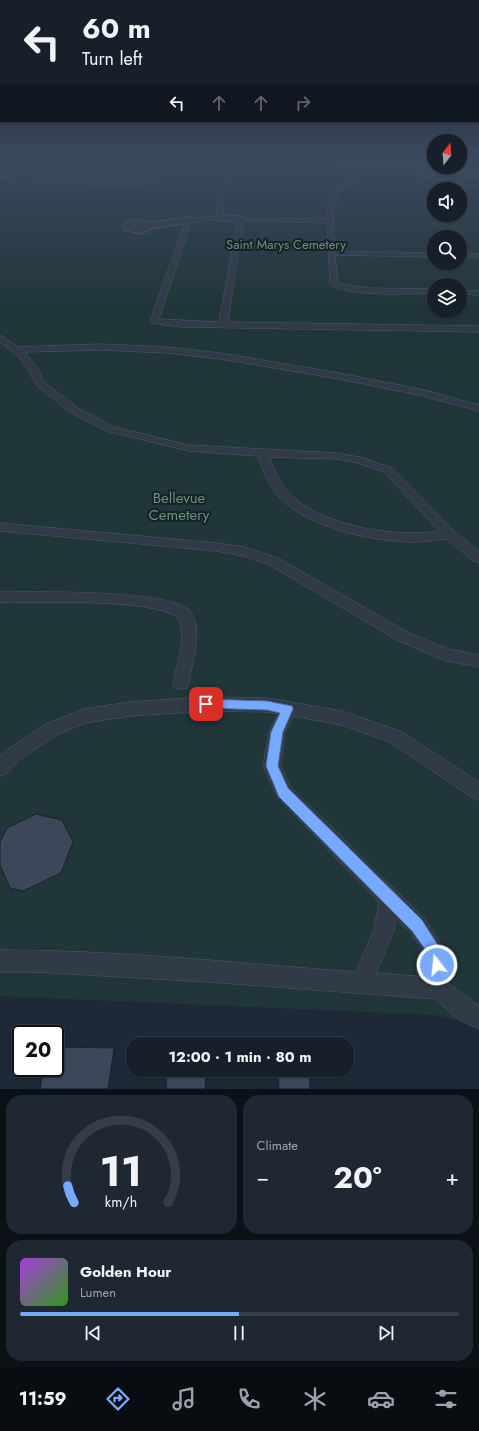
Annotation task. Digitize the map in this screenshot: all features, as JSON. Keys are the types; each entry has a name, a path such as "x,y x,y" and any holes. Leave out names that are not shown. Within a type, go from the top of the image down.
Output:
{"street":[{"path":"220,218 240,219"},
{"path":"152,225 190,220"}],"lane":[{"path":"220,207 220,218 190,220 181,240 154,321 182,324 479,330"},
{"path":"330,207 331,253 334,284 338,287 356,289 427,292"},
{"path":"223,324 240,219 330,221"},
{"path":"331,253 427,255"},
{"path":"467,255 479,256"},
{"path":"467,292 479,293"},
{"path":"0,338 22,355 33,369 40,384 74,410 110,429 146,439 190,448 337,456 360,460 388,470 449,534 479,558"},
{"path":"16,350 100,347 167,350 221,356 339,376 424,393 479,408"},
{"path":"262,453 272,478 286,496 305,510 338,525 374,533 416,538 449,534"},
{"path":"0,527 216,547 244,552 273,561 404,637 446,655 479,661"},
{"path":"0,597 145,601 174,606 184,613 189,632 181,683"},
{"path":"0,768 13,755 50,730 83,716 130,709 206,704 267,705 342,718 396,737 479,792"},
{"path":"288,709 277,732 272,766 284,792 417,926 436,953 439,989"},
{"path":"362,982 384,930 390,899"},
{"path":"0,961 35,961 201,970 439,989 467,1012 479,1018"}],"green space":[{"path":"0,207 427,207 427,222 467,222 467,207 479,207 479,1026 474,1023 434,1015 0,996"}],"building":[{"path":"36,814 62,820 73,842 61,873 23,891 10,888 0,865 0,842 7,828"},
{"path":"64,1047 114,1048 108,1089 40,1089 42,1077 64,1077"},
{"path":"167,1077 206,1077 205,1089 166,1089"},
{"path":"278,1077 309,1077 310,1089 279,1089"}],"route":[{"path":"206,704 267,705 288,709 277,732 272,766 284,792 417,926 436,953 437,965"}],"park label":[{"name":"Saint Marys Cemetery","path":"286,244"},
{"name":"Bellevue Cemetery","path":"179,506"}]}
